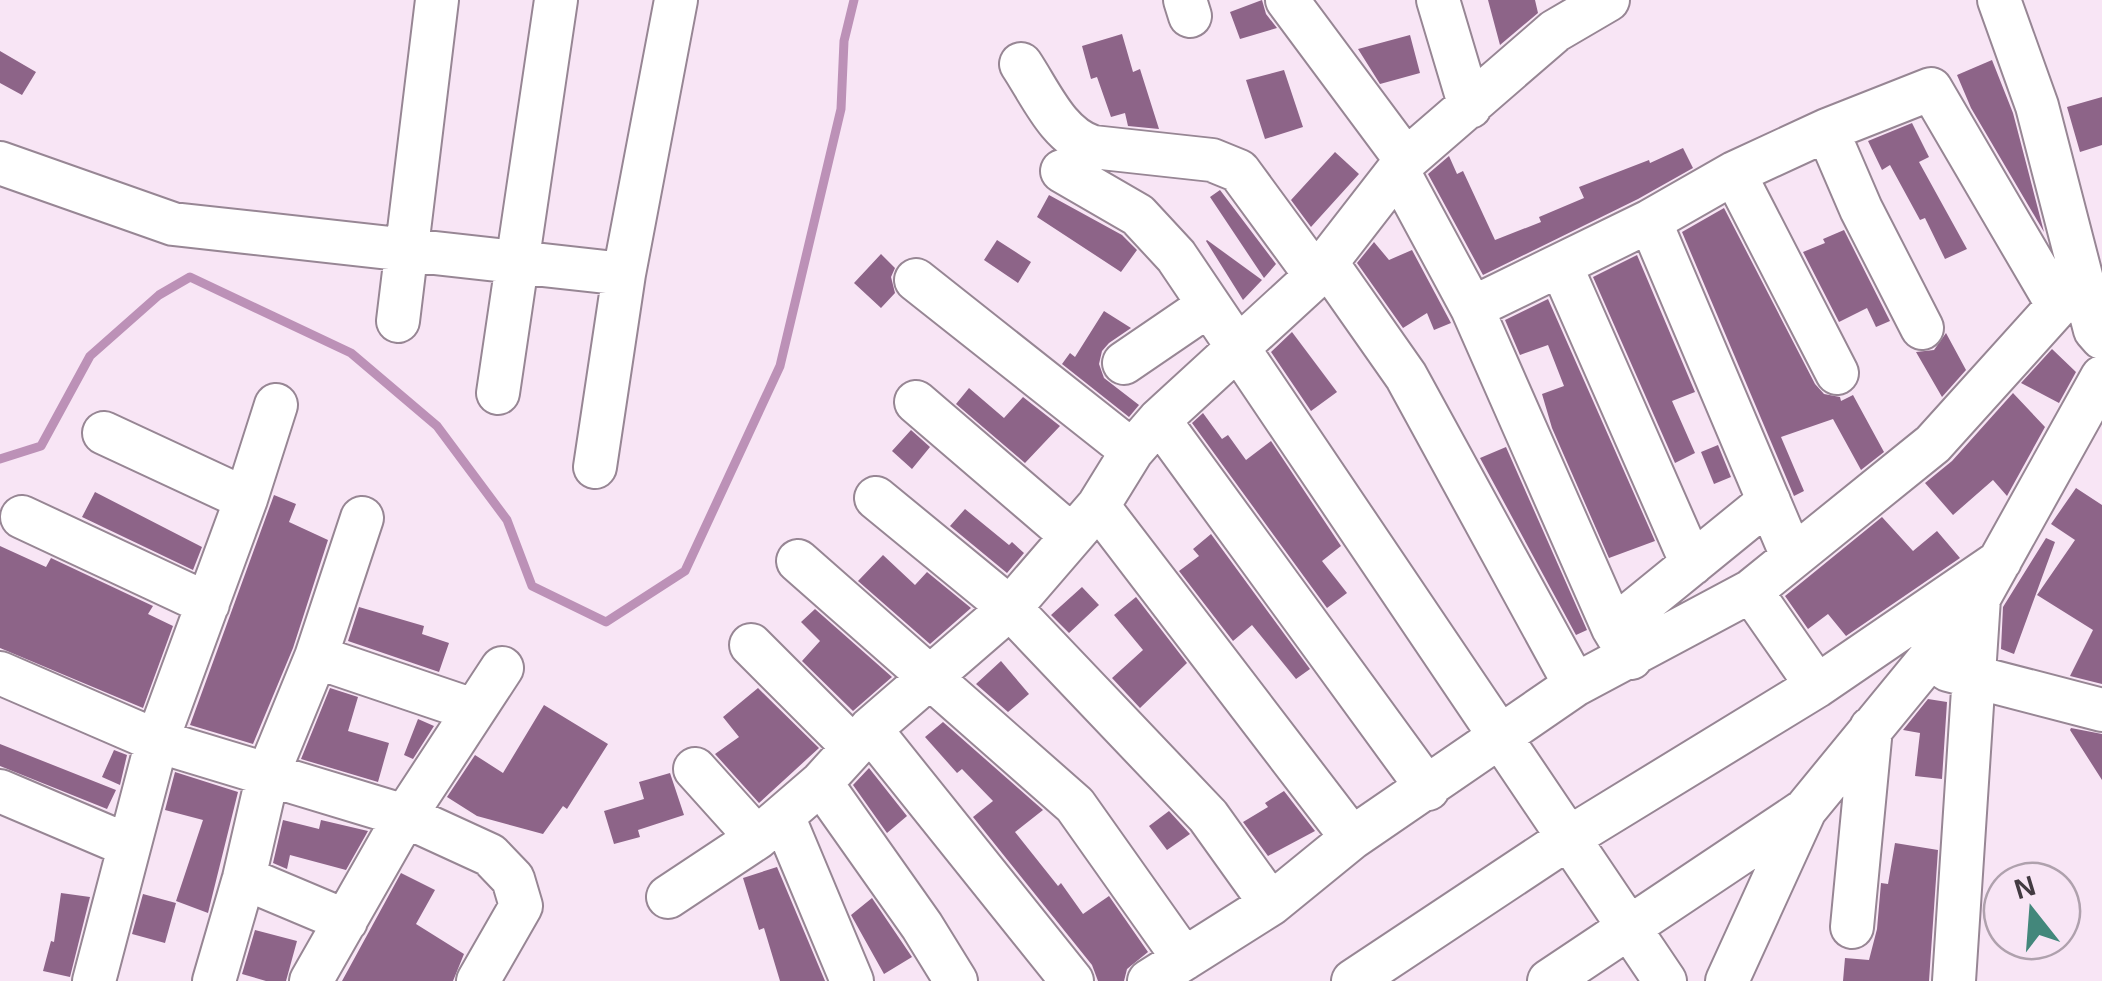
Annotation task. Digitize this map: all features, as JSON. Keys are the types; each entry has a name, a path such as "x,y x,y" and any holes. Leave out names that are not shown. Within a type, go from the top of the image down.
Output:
{"street":[{"path":"398,320 436,0"},
{"path":"498,393 556,0"},
{"path":"595,467 624,274 676,0"},
{"path":"1287,0 1402,165 1472,308 1622,643"},
{"path":"1438,0 1470,107"},
{"path":"668,897 770,827 821,783 862,738 1010,608 1085,521 1146,436 1321,269 1402,165 1470,107 1551,16 1608,0"},
{"path":"1999,0 2037,106 2070,293"},
{"path":"1021,64 1077,142 1212,160 1240,170 1406,376 1576,685"},
{"path":"1472,308 1650,221 1734,173 1827,130 1931,89 2102,338"},
{"path":"1827,130 1861,209 1922,328"},
{"path":"0,163 174,224 624,274"},
{"path":"1062,171 1138,215 1160,235 1503,736 1567,839 1665,981"},
{"path":"1734,173 1836,372"},
{"path":"1650,221 1792,556"},
{"path":"1561,266 1692,564"},
{"path":"916,280 1146,436 1428,789"},
{"path":"1622,643 1752,592 1933,444 2070,293"},
{"path":"1124,363 1209,306"},
{"path":"1727,981 1805,810 1979,598 2102,377"},
{"path":"916,402 1085,521 1352,838"},
{"path":"94,981 156,741 246,498 276,405"},
{"path":"104,433 246,498"},
{"path":"876,498 1010,608 1208,816 1271,904"},
{"path":"798,561 1075,805 1166,970 1271,904 1352,838 1576,685 1622,643 1692,564 1769,501"},
{"path":"22,518 208,604"},
{"path":"214,981 244,878 268,774 316,657 362,518"},
{"path":"1353,981 1567,839 1817,686 2000,561"},
{"path":"1752,592 1817,686"},
{"path":"1954,981 1979,598"},
{"path":"751,645 862,738 1072,981"},
{"path":"316,657 473,710"},
{"path":"1925,664 2102,710"},
{"path":"311,981 405,816 502,668"},
{"path":"0,673 156,741 405,816 490,854 513,878 521,906 478,981"},
{"path":"1852,927 1871,728"},
{"path":"695,769 770,827 852,981"},
{"path":"821,783 956,981"},
{"path":"0,791 127,845"},
{"path":"1549,981 1805,810"},
{"path":"244,878 346,922"}],"building":[{"path":"1262,0 1266,14 1277,28 1240,39 1230,12"},
{"path":"1488,0 1535,0 1538,13 1500,45"},
{"path":"1122,34 1133,72 1140,69 1159,129 1128,126 1125,113 1111,117 1097,77 1091,79 1082,46"},
{"path":"1410,35 1420,73 1380,84 1358,49"},
{"path":"0,51 36,72 22,95 0,83"},
{"path":"1992,60 2013,113 2044,232 1971,108 1957,75"},
{"path":"1284,70 1303,127 1265,139 1246,80"},
{"path":"2102,97 2102,145 2080,152 2067,107"},
{"path":"1912,123 1929,157 1919,162 1967,249 1945,259 1925,218 1920,220 1890,165 1882,170 1868,141"},
{"path":"1683,148 1693,168 1483,275 1428,174 1449,156 1457,174 1463,171 1495,240 1541,222 1539,217 1584,198 1579,187"},
{"path":"1335,152 1359,174 1311,227 1291,200"},
{"path":"1220,190 1276,264 1264,278 1210,197"},
{"path":"1049,195 1122,235 1137,250 1121,272 1037,217"},
{"path":"1724,208 1815,384 1824,394 1840,397 1841,401 1853,395 1884,452 1861,470 1833,419 1781,437 1804,491 1794,496 1682,232"},
{"path":"1844,230 1890,321 1876,327 1867,308 1839,322 1803,252"},
{"path":"997,240 1031,262 1018,283 984,260"},
{"path":"1206,241 1262,280 1243,300"},
{"path":"1374,242 1389,260 1412,250 1451,323 1434,330 1427,313 1403,328 1357,263"},
{"path":"881,254 895,268 891,277 895,293 881,308 854,283"},
{"path":"1637,255 1695,392 1672,401 1695,453 1675,463 1593,277"},
{"path":"1548,299 1655,541 1609,558 1552,428 1542,394 1564,386 1548,345 1520,355 1505,320"},
{"path":"1104,311 1131,328 1109,343 1099,364 1104,378 1139,405 1129,417 1062,364 1070,353 1075,357"},
{"path":"1292,332 1337,392 1311,411 1271,352"},
{"path":"1946,333 1966,370 1942,397 1916,352 1934,350"},
{"path":"2052,349 2076,372 2059,403 2021,383"},
{"path":"969,388 1004,418 1023,397 1060,426 1025,463 956,404"},
{"path":"2013,393 2045,427 2007,496 1993,480 1953,515 1925,483 1952,461"},
{"path":"1203,413 1222,439 1228,435 1246,460 1271,441 1341,546 1322,561 1347,593 1327,608 1192,423"},
{"path":"911,430 930,447 912,469 892,451"},
{"path":"1718,445 1731,477 1714,484 1701,452"},
{"path":"1506,447 1587,630 1576,635 1480,458"},
{"path":"2076,488 2102,505 2102,684 2070,676 2093,630 2037,595 2075,540 2051,524"},
{"path":"95,492 202,547 193,570 82,517"},
{"path":"274,495 296,504 289,522 328,540 293,648 253,744 190,725"},
{"path":"965,509 1024,553 1007,573 950,526"},
{"path":"1882,517 1913,551 1937,531 1960,558 1846,636 1828,614 1808,629 1785,596"},
{"path":"1211,534 1310,669 1296,679 1252,625 1233,641 1179,571 1199,556 1193,549"},
{"path":"2046,538 2055,542 2014,654 2001,649 2003,607"},
{"path":"0,546 46,567 51,558 153,606 148,614 173,626 143,708 0,648"},
{"path":"883,555 915,585 927,572 971,608 930,644 858,581"},
{"path":"1082,587 1099,605 1069,633 1051,615"},
{"path":"1136,597 1187,663 1140,708 1112,678 1143,650 1114,615"},
{"path":"359,607 424,626 422,634 449,643 439,672 348,641"},
{"path":"815,609 892,677 853,711 802,661 820,641 801,622"},
{"path":"1001,661 1029,694 1008,712 976,684"},
{"path":"330,688 358,697 348,731 389,743 378,782 301,759"},
{"path":"758,688 819,748 759,803 715,754 739,737 723,717"},
{"path":"1928,699 1947,702 1942,779 1915,776 1920,733 1903,730"},
{"path":"544,705 608,744 567,809 563,806 543,834 477,816 447,797 475,755 503,773"},
{"path":"418,719 434,726 413,759 404,755"},
{"path":"943,722 1043,810 1015,832 1083,914 1109,896 1148,952 1127,969 1124,981 1098,981 1092,965 973,817 993,801 962,769 957,773 925,737"},
{"path":"2070,730 2102,734 2102,780"},
{"path":"0,744 116,790 107,809 0,766"},
{"path":"114,750 127,755 120,785 102,777"},
{"path":"869,768 907,816 887,833 853,785"},
{"path":"175,772 238,792 208,913 176,901 203,820 165,810"},
{"path":"670,773 684,815 638,830 640,837 614,844 604,811 644,799 639,782"},
{"path":"1284,791 1315,831 1268,856 1243,822 1268,807 1265,803"},
{"path":"1169,811 1190,834 1167,850 1149,826"},
{"path":"283,820 319,829 321,820 368,831 346,870 290,855 287,869 273,863"},
{"path":"1895,843 1938,850 1929,981 1843,981 1845,958 1869,960 1877,929 1881,883 1888,884"},
{"path":"777,867 825,981 780,981 743,878"},
{"path":"401,873 435,890 416,924 464,954 453,981 342,981"},
{"path":"61,893 90,897 70,977 43,971 51,941 54,942"},
{"path":"143,894 176,903 165,943 132,934"},
{"path":"872,898 912,957 884,974 851,915"},
{"path":"255,930 297,941 286,981 266,981 242,974"}],"waterway":[{"path":"0,459 41,446 90,356 159,295 190,277 351,353 437,426 507,520 532,586 606,622 685,571 780,366 841,109 844,41 854,0"}]}
